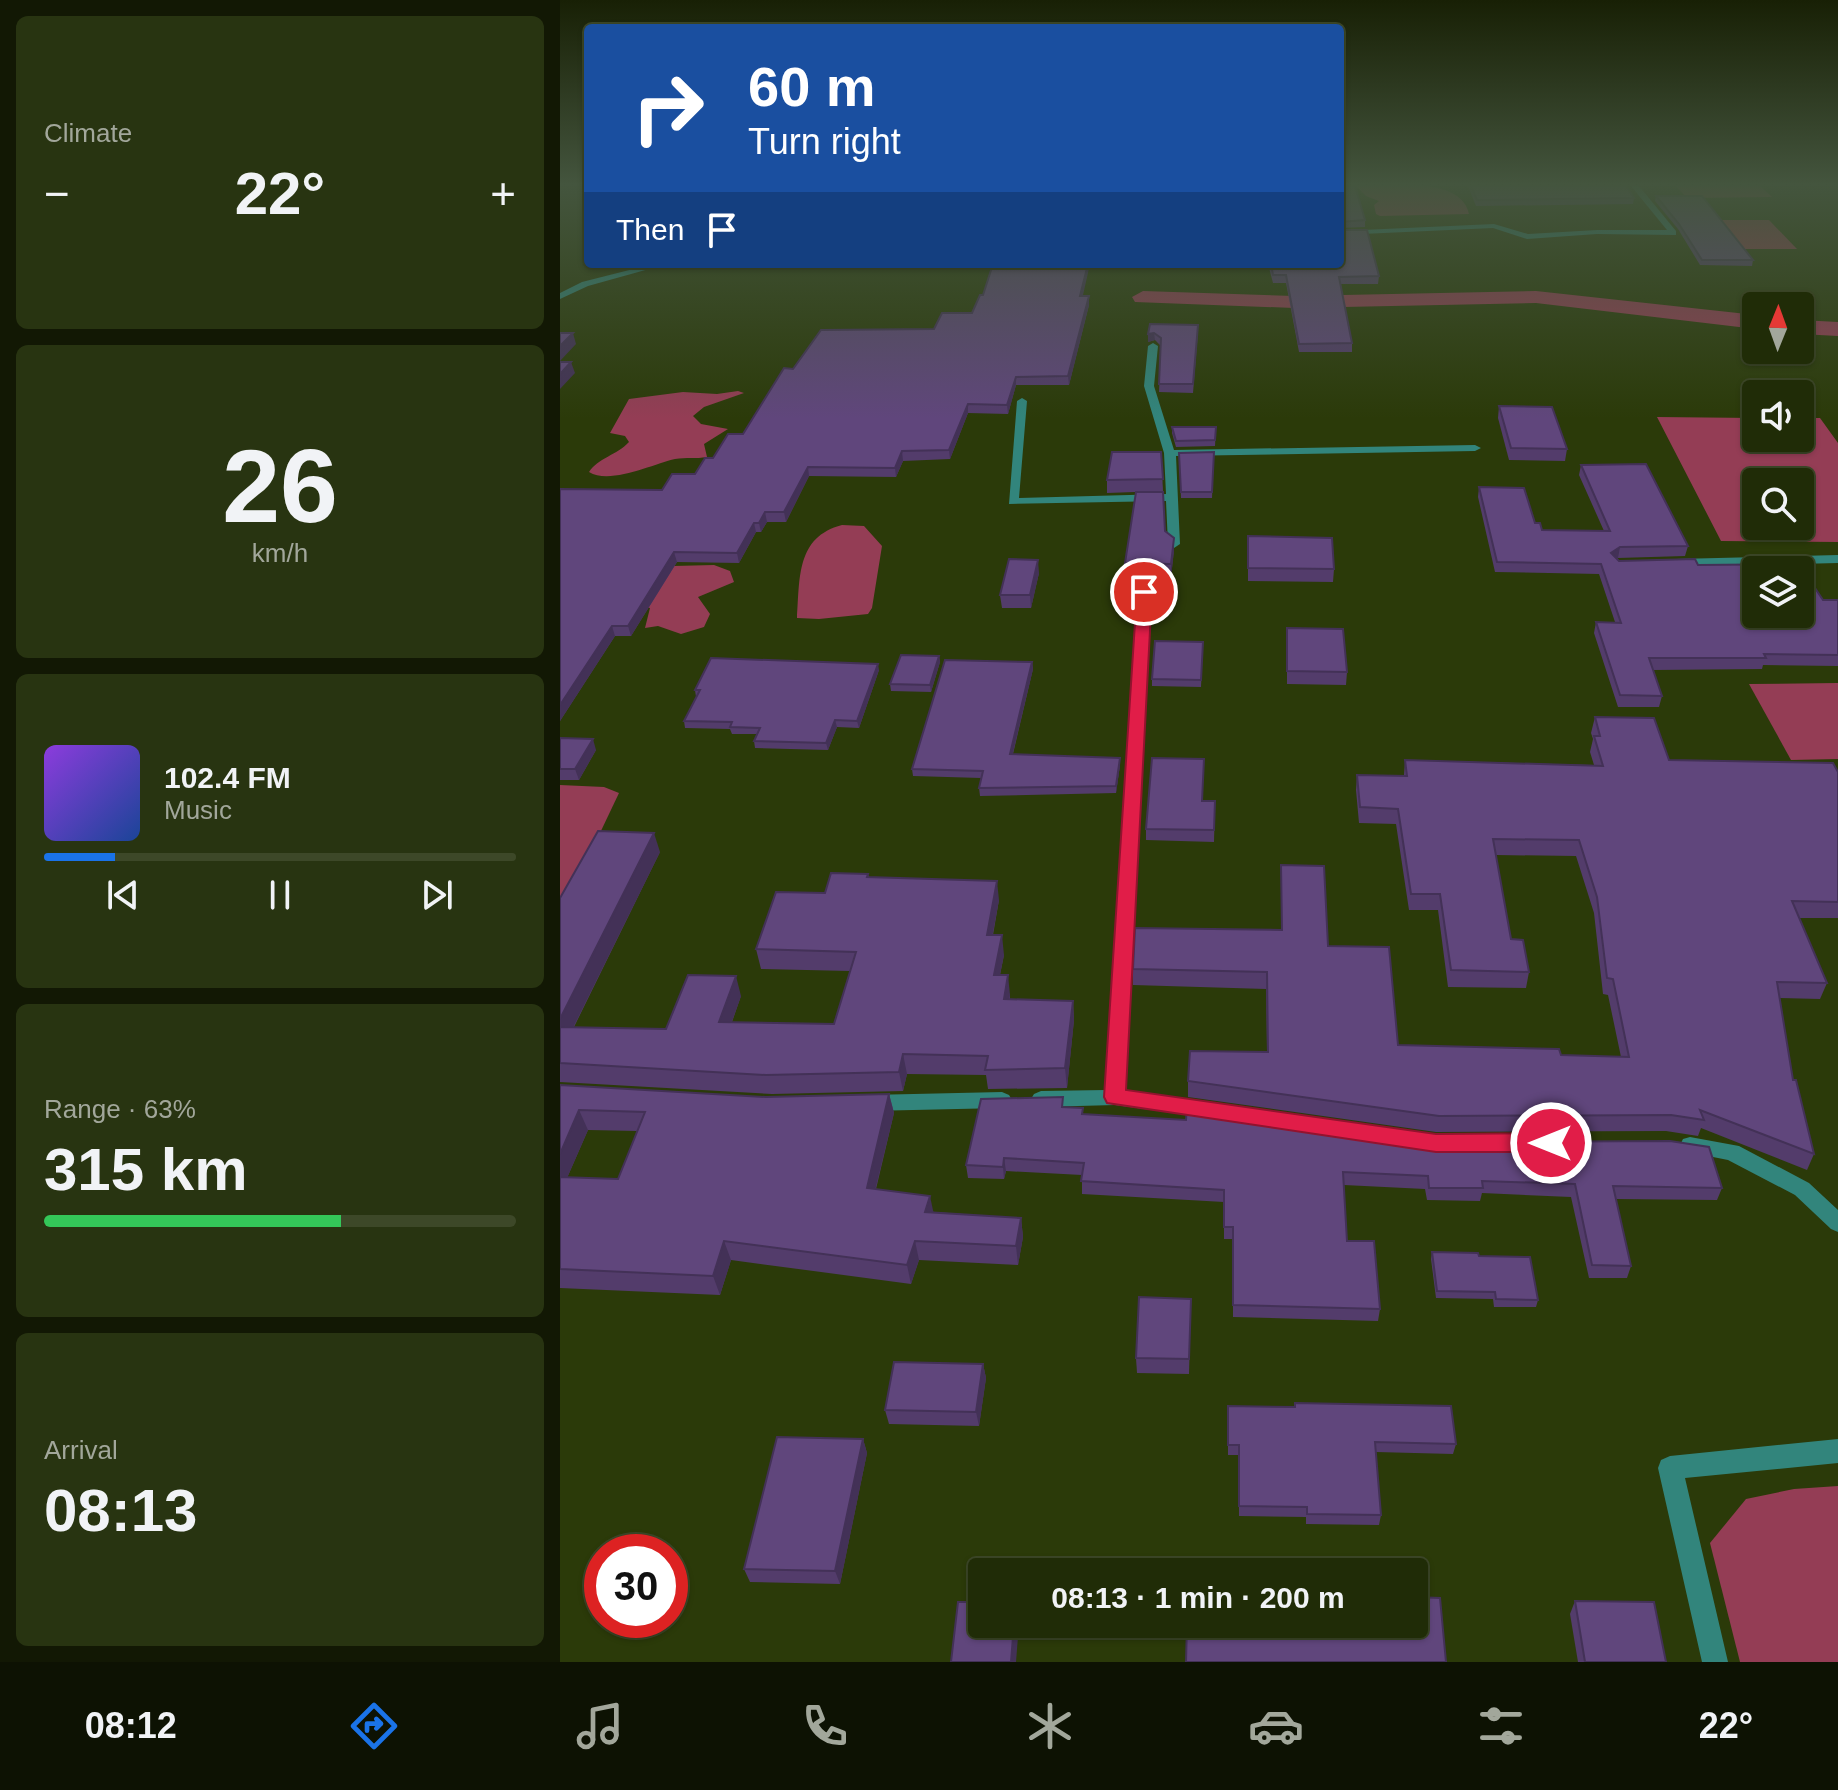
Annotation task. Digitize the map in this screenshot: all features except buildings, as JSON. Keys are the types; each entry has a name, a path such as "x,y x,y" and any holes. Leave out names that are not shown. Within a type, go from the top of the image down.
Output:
{"street":[{"path":"560,296 585,284 647,268"},
{"path":"1153,346 1149,386 1170,453 1174,544"},
{"path":"1022,401 1013,502 1172,497"},
{"path":"1170,453 1475,448"},
{"path":"1665,563 1838,559"},
{"path":"1115,1097 1144,592"},
{"path":"850,1103 1115,1097 1222,1112"},
{"path":"1666,1142 1732,1152 1802,1189 1838,1223"},
{"path":"1715,1662 1670,1468 1838,1451"}],"shaded area":[{"path":"683,392 717,394 744,393 704,407 693,416 701,424 728,429 704,444 707,457 675,459 620,475 589,472 629,442 625,436 610,433 629,399"},
{"path":"1657,417 1742,418 1742,452 1814,452 1814,418 1820,418 1838,443 1838,542 1721,541"},
{"path":"842,525 864,526 882,546 872,608 868,614 797,618 800,574 808,549 827,531"},
{"path":"714,565 730,571 734,582 698,597 710,614 704,627 681,634 658,626 645,628 650,608 637,605 673,566"},
{"path":"1838,683 1838,759 1791,760 1749,684"},
{"path":"560,785 604,787 619,793 560,917"},
{"path":"1838,1486 1838,1662 1740,1662 1710,1543 1746,1499 1794,1489"}],"waterway":[{"path":"1143,297 1294,302 1536,297 1742,320"},
{"path":"1814,328 1838,329"}],"route":[{"path":"1144,592 1115,1097 1436,1143 1551,1143"}]}
